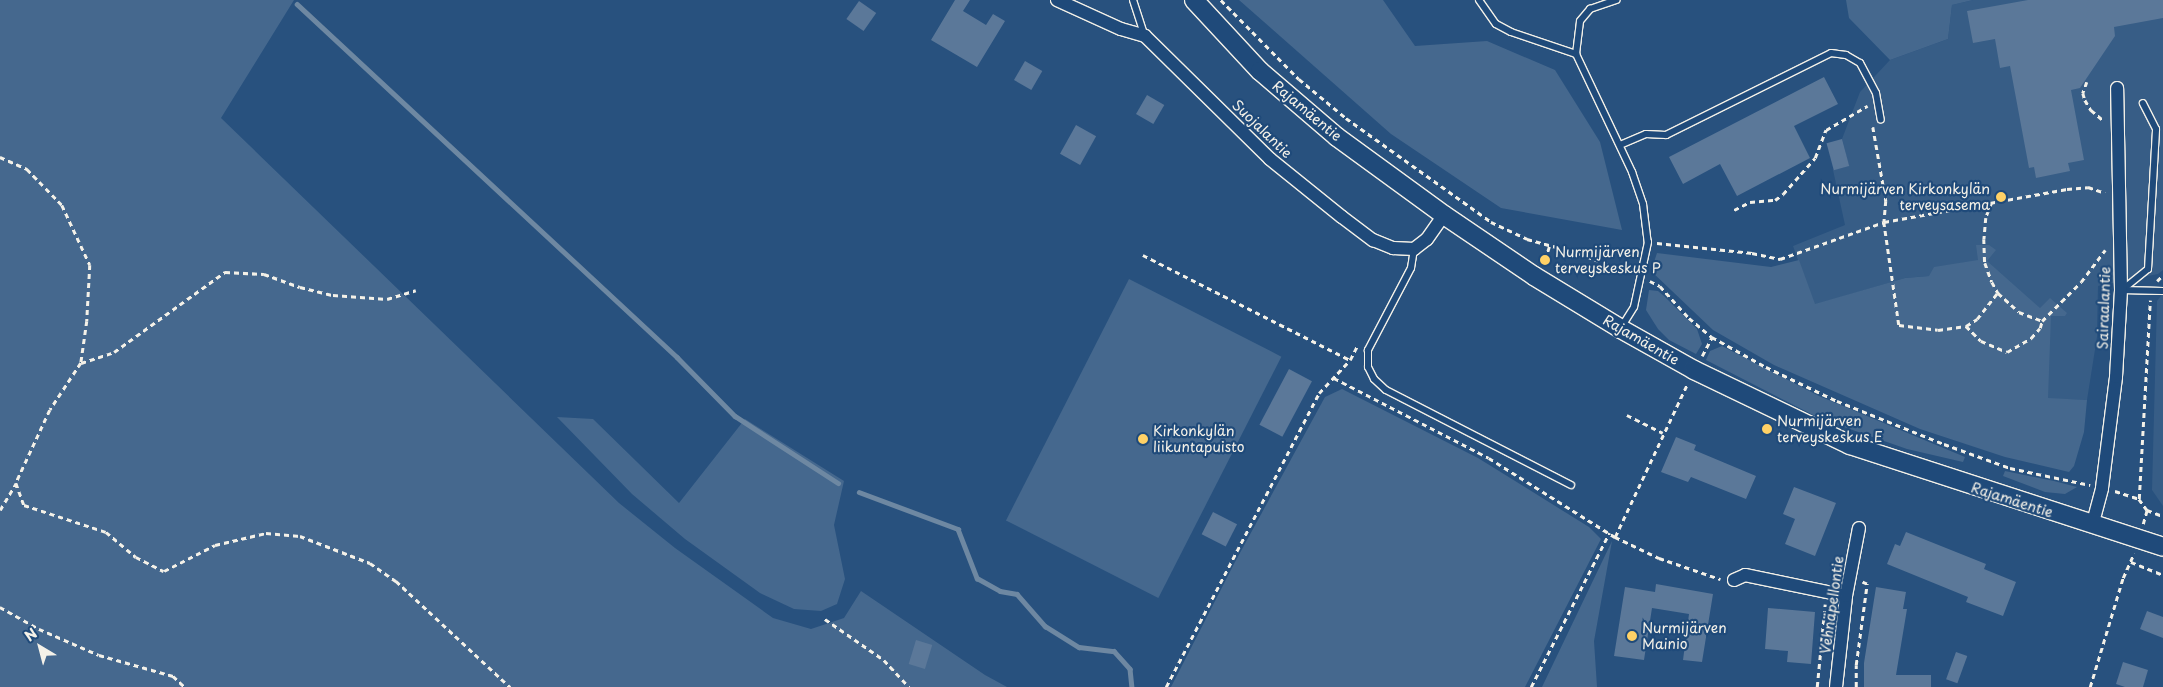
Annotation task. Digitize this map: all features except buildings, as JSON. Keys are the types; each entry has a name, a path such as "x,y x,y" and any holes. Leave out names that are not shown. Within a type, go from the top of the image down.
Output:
{"main road":[{"name":"Rajamäentie","path":"1194,0 1267,77 1337,137 1444,215 1534,276 1621,329 1694,370 1850,445 2092,526 2163,547"}],"street":[{"name":"Suojalantie","path":"1057,0 1121,29 1145,36 1270,159 1342,217 1374,240 1393,248 1414,249"},
{"name":"Sairaalantie","path":"2092,526 2102,488 2115,398 2121,290 2117,88"},
{"path":"1414,249 1427,239 1444,215"},
{"name":"Vehnäpellontie","path":"1836,687 1846,596 1859,528"},
{"path":"1734,580 1745,575 1846,596"}],"lane":[{"path":"1134,0 1145,36"},
{"path":"1479,0 1496,24 1511,32 1576,54"},
{"path":"1616,0 1590,9 1580,21 1576,54 1620,145 1644,204 1648,242 1634,307 1621,329"},
{"path":"1620,145 1646,134 1666,135 1831,54 1846,55 1860,63 1872,84 1881,120"},
{"path":"2121,290 2148,269 2156,129 2143,103"},
{"path":"1414,249 1411,268 1368,350 1368,367 1374,379 1386,390 1571,485"},
{"path":"2121,290 2163,290"}],"path":[{"path":"1221,0 1299,79 1353,123 1491,222 1509,232 1549,247 1578,253 1660,286 1689,318 1712,337 1766,367 1837,401 2010,468 2139,498"},
{"path":"2087,82 2083,93 2085,100 2091,110 2101,117 2106,127"},
{"path":"1734,210 1750,202 1775,200 1815,158 1826,130 1865,107 1878,103"},
{"path":"1865,107 1869,114"},
{"path":"1872,121 1886,201 1884,222 1900,325 1938,330 1966,326 1977,319 1998,292"},
{"path":"0,158 27,169 62,205 90,265 88,321 81,363 50,410 16,483 0,510"},
{"path":"1648,242 1752,253 1780,259 1884,222 2067,188 2088,187 2119,201"},
{"path":"1992,202 1986,218 1985,263 1998,292 2019,312 2042,321"},
{"path":"1966,326 1981,342 2007,352 2031,338 2040,328 2042,321 2081,282 2110,244"},
{"path":"1545,260 1549,247"},
{"path":"1143,255 1350,360"},
{"path":"81,363 114,352 225,272 264,274 300,287 333,295 387,299 416,290"},
{"path":"2163,275 2158,279 2148,304 2139,498 2147,510 2163,516"},
{"path":"1615,537 1663,433 1712,337"},
{"path":"1166,687 1319,393 1350,360 1358,344"},
{"path":"1334,378 1489,458 1615,537 1659,558 1714,579 1734,580"},
{"path":"1628,415 1663,433"},
{"path":"16,483 24,506 106,532 136,557 164,571 215,546 266,533 300,536 370,563 396,581 510,687"},
{"path":"2090,687 2123,578 2131,562 2147,510"},
{"path":"1531,687 1609,533"},
{"path":"2131,562 2163,575"},
{"path":"1856,687 1856,665 1867,584"},
{"path":"1817,687 1827,592"},
{"path":"0,607 39,629 99,656 173,676 185,687"},
{"path":"825,619 884,660 909,687"}],"shaded area":[{"path":"0,0 294,0 221,118 619,503 675,548 773,618 811,629 844,618 861,591 985,675 1007,687 0,687"},
{"path":"1239,0 1383,0 1415,46 1487,41 1555,70 1600,142 1622,230 1501,208 1391,134"},
{"path":"1846,0 1973,0 1952,5 1948,39 1890,60 1849,18"},
{"name":"Nurmijärven Kirkonkylän terveysasema","path":"1973,0 2163,0 2163,270 2158,274 2098,286 2097,337 2087,400 2044,399 1929,276 1905,278 1814,305 1793,246 1845,225 1833,170 1849,166 1842,139 1860,92 1890,60 1948,39 1952,5"},
{"path":"1976,245 1989,245 1996,250 1987,261 2040,308 2050,298 2067,313 2065,316 2051,316 2048,398 2087,400 2084,432 2074,466 2069,472 2005,457 1920,429 1774,365 1713,330 1651,271 1657,253 1771,267 1799,260 1815,304 1905,278 1929,276 1934,267 1978,260"},
{"name":"Kirkonkylän liikuntapuisto","path":"1129,279 1281,357 1158,598 1006,520"},
{"path":"1649,290 1658,291 1697,329 1702,344 1696,354 1669,340 1658,329 1646,310"},
{"path":"2163,293 2163,506 2152,490 2157,301"},
{"path":"1722,346 1819,396 1965,457 1963,462 1907,449 1821,419 1706,360 1710,351"},
{"path":"1342,389 1478,458 1589,527 1601,539 1525,687 1171,687 1235,562 1325,397"},
{"path":"557,417 593,419 679,503 745,419 844,481 834,525 845,579 837,604 821,611 794,609 760,593 685,539 632,494"},
{"path":"2005,471 2077,487 2065,494 2045,492 2003,476"},
{"path":"1612,541 1594,641 1597,687 1542,687"}],"waterway":[{"path":"297,4 677,357 735,416 838,483"},
{"path":"859,492 958,529 977,578 1000,591 1017,594 1045,626 1079,647 1114,651 1130,669 1132,687"}],"place":[{"name":"Nurmijärven Kirkonkylän terveysasema","path":"2001,197"},
{"name":"Nurmijärven terveyskeskus P","path":"1545,260"},
{"name":"Nurmijärven terveyskeskus E","path":"1767,429"},
{"name":"Kirkonkylän liikuntapuisto","path":"1143,439"},
{"name":"Nurmijärven Mainio","path":"1632,636"}]}
